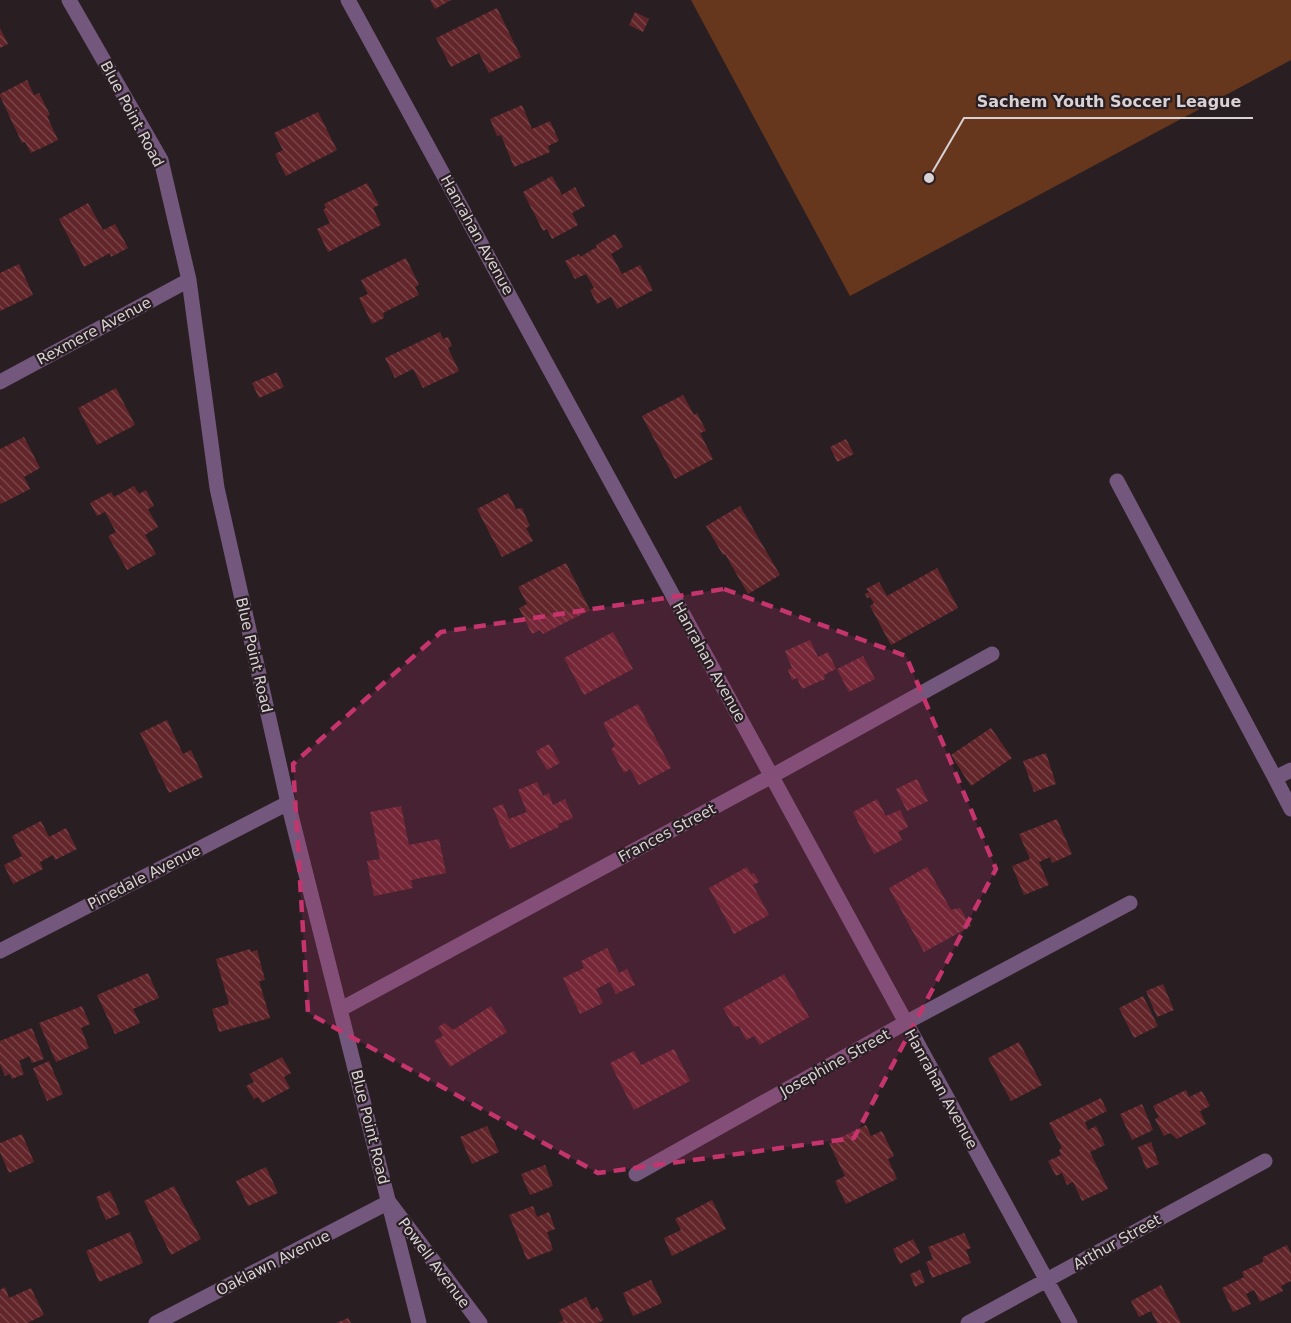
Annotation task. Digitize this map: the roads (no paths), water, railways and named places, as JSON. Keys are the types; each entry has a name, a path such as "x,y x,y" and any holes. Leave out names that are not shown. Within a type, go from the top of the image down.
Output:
{"street":[{"name":"Blue Point Road","path":"69,0 161,160 189,280 217,488 288,803 419,1323"},
{"name":"Hanrahan Avenue","path":"348,0 1070,1323"},
{"name":"Rexmere Avenue","path":"0,382 189,280"},
{"path":"1118,481 1291,809"},
{"name":"Frances Street","path":"341,1009 992,654"},
{"path":"1275,778 1291,770"},
{"name":"Pinedale Avenue","path":"0,951 288,803"},
{"name":"Josephine Street","path":"636,1174 905,1023 1130,903"},
{"name":"Arthur Street","path":"968,1323 1265,1161"},
{"name":"Oaklawn Avenue","path":"156,1323 389,1202"},
{"name":"Powell Avenue","path":"389,1202 480,1323"}],"place":[{"name":"Sachem Youth Soccer League","path":"929,178"}]}
